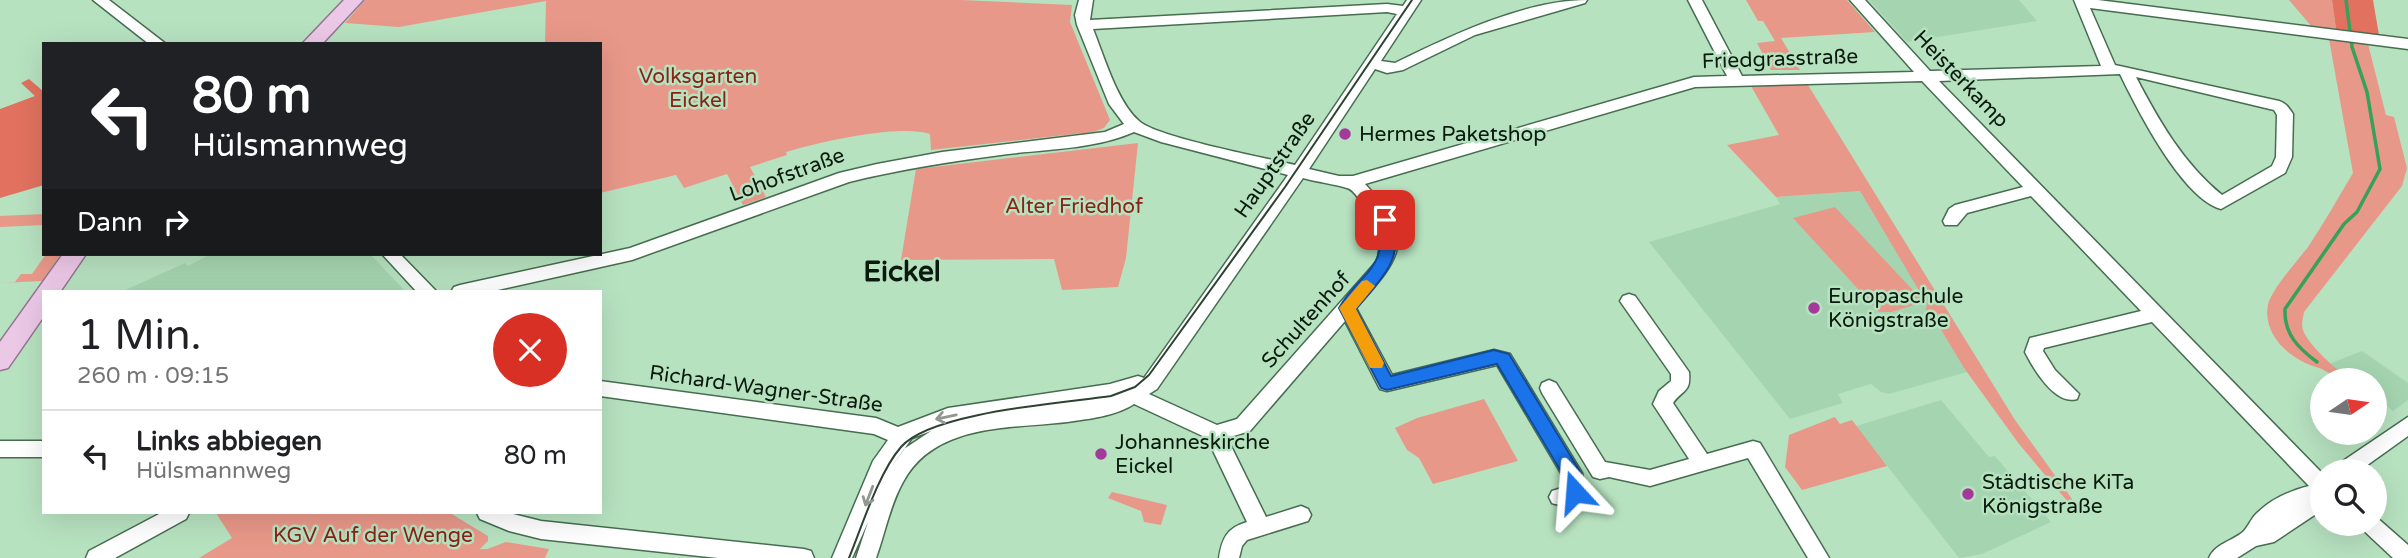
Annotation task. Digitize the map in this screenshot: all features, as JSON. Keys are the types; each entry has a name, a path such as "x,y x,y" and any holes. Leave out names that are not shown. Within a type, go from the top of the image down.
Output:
{"main road":[{"path":"313,42 354,0"},
{"path":"49,290 74,256"},
{"path":"0,361 42,301"}],"street":[{"path":"100,0 156,42"},
{"path":"1086,0 1082,15 1084,25 1117,104 1134,126"},
{"path":"1371,63 1387,68 1398,67 1470,32 1580,0"},
{"path":"1695,0 1736,79"},
{"name":"Heisterkamp","path":"1857,0 1926,76 2156,314 2310,481"},
{"path":"2118,69 2080,2 2408,44"},
{"path":"1084,25 1410,6"},
{"name":"Hauptstraße","path":"1130,392 1155,379 1169,354 1299,172 1410,6"},
{"name":"Friedgrasstraße","path":"1134,126 1161,137 1339,182 1353,182 1694,82 2093,72 2118,69 2279,107 2285,114 2284,158 2279,169 2221,203 2203,190 2172,151 2118,69"},
{"name":"Lohofstraße","path":"469,290 632,254 845,177 881,167 917,160 1108,137 1134,126"},
{"name":"Schultenhof","path":"1216,433 1243,425 1380,272 1389,252 1388,228 1380,212 1353,182"},
{"path":"1951,221 1961,209 2035,189"},
{"path":"392,256 426,290"},
{"path":"1629,301 1681,372 1681,384 1666,396 1663,404 1703,463"},
{"path":"1347,308 1387,384 1494,356 1503,359 1575,479 1575,492 1559,497"},
{"path":"2070,394 2048,375 2034,352 2036,343 2156,314"},
{"name":"Richard-Wagner-Straße","path":"602,388 876,426 900,436 920,425 948,416 1130,392"},
{"path":"1549,388 1600,471 1609,469 1650,478 1753,449 1819,558"},
{"path":"866,558 898,472 919,448 960,429 1106,407 1130,392 1216,433 1260,526"},
{"path":"2361,459 2408,425"},
{"path":"842,558 883,461 900,436"},
{"path":"0,449 42,449"},
{"path":"2219,558 2252,537 2267,536 2310,506"},
{"path":"96,558 177,514"},
{"path":"489,514 541,530 733,554 804,558"},
{"path":"1229,558 1235,537 1245,530 1301,515"},
{"path":"2383,536 2408,558"}],"shaded area":[{"path":"1869,0 2019,0 2037,21 1907,42"},
{"path":"2332,0 2373,0 2379,35 2336,29"},
{"path":"29,79 42,90 42,186 0,198 0,109 35,96 21,83"},
{"name":"Europaschule Königstraße","path":"1860,191 1928,304 1925,313 1937,323 1967,372 1889,394 1881,392 1871,384 1838,394 1843,403 1790,419 1649,242 1780,204 1776,197"},
{"path":"207,256 372,256 404,290 125,290 185,263 188,266"},
{"path":"2362,351 2386,368 2334,368 2329,364"},
{"path":"2387,368 2408,383 2408,400 2393,411 2387,406"},
{"name":"Städtische KiTa Königstraße","path":"1941,400 1989,457 1995,456 2051,522 1982,554 1959,558 1856,426"}],"green space":[{"name":"Volksgarten Eickel","path":"365,0 961,0 1072,5 1070,22 1110,120 1104,128 1093,132 931,150 930,134 916,131 879,133 819,144 786,152 787,155 750,167 766,197 743,205 727,174 684,188 676,175 602,193 602,42 545,42 546,1 399,27 345,23"},
{"path":"1746,0 1847,0 1875,32 1781,38 1800,70 1771,70 1757,43 1775,41 1763,21 1758,21"},
{"path":"2289,0 2332,0 2336,29 2312,27"},
{"path":"2329,39 2368,44 2386,115 2394,117 2407,168 2402,186 2304,312 2302,326 2306,336 2336,368 2318,368 2297,359 2280,345 2269,326 2268,305 2274,291 2308,247 2353,173"},
{"path":"1808,85 2015,420 2077,506 2073,508 2019,444 1964,368 1937,323 1925,313 1927,304 1860,191 1776,197 1727,145 1779,135 1751,86"},
{"name":"Alter Friedhof","path":"1138,143 1126,258 1118,287 1062,290 1054,259 901,260 916,169"},
{"path":"1835,207 1924,302 1891,312 1879,312 1793,218"},
{"path":"42,214 42,225 0,227 0,216"},
{"path":"45,256 60,256 42,281 0,283 15,282 21,274 32,274"},
{"path":"1484,399 1518,461 1433,484 1419,458 1407,450 1395,428 1417,418"},
{"path":"1835,417 1840,424 1852,420 1887,466 1802,490 1785,467 1789,435"},
{"path":"1112,492 1167,505 1161,525 1144,522 1141,511 1108,498"},
{"name":"KGV Auf der Wenge","path":"217,514 452,514 488,536 488,541 480,549 506,542 549,549 545,558 199,558 232,538"}],"waterway":[{"path":"2317,362 2294,340 2287,326 2285,309 2344,224 2357,212 2380,169 2367,92 2352,47 2346,0"}],"tram line":[{"path":"849,558 885,470 901,447 917,435 968,417 1111,396 1135,387 1149,375 1285,187 1412,0"}],"slow traffic":[{"path":"1367,286 1347,308 1376,363"}],"place":[{"name":"Hermes Paketshop","path":"1345,134"},
{"name":"Europaschule Königstraße","path":"1814,308"},
{"name":"Johanneskirche Eickel","path":"1101,454"},
{"name":"Städtische KiTa Königstraße","path":"1968,494"}],"district":[{"name":"Eickel","path":"902,272"}],"route":[{"path":"1385,220 1390,241 1385,263 1347,308 1387,384 1499,356 1509,365 1575,479 1575,492"}]}
